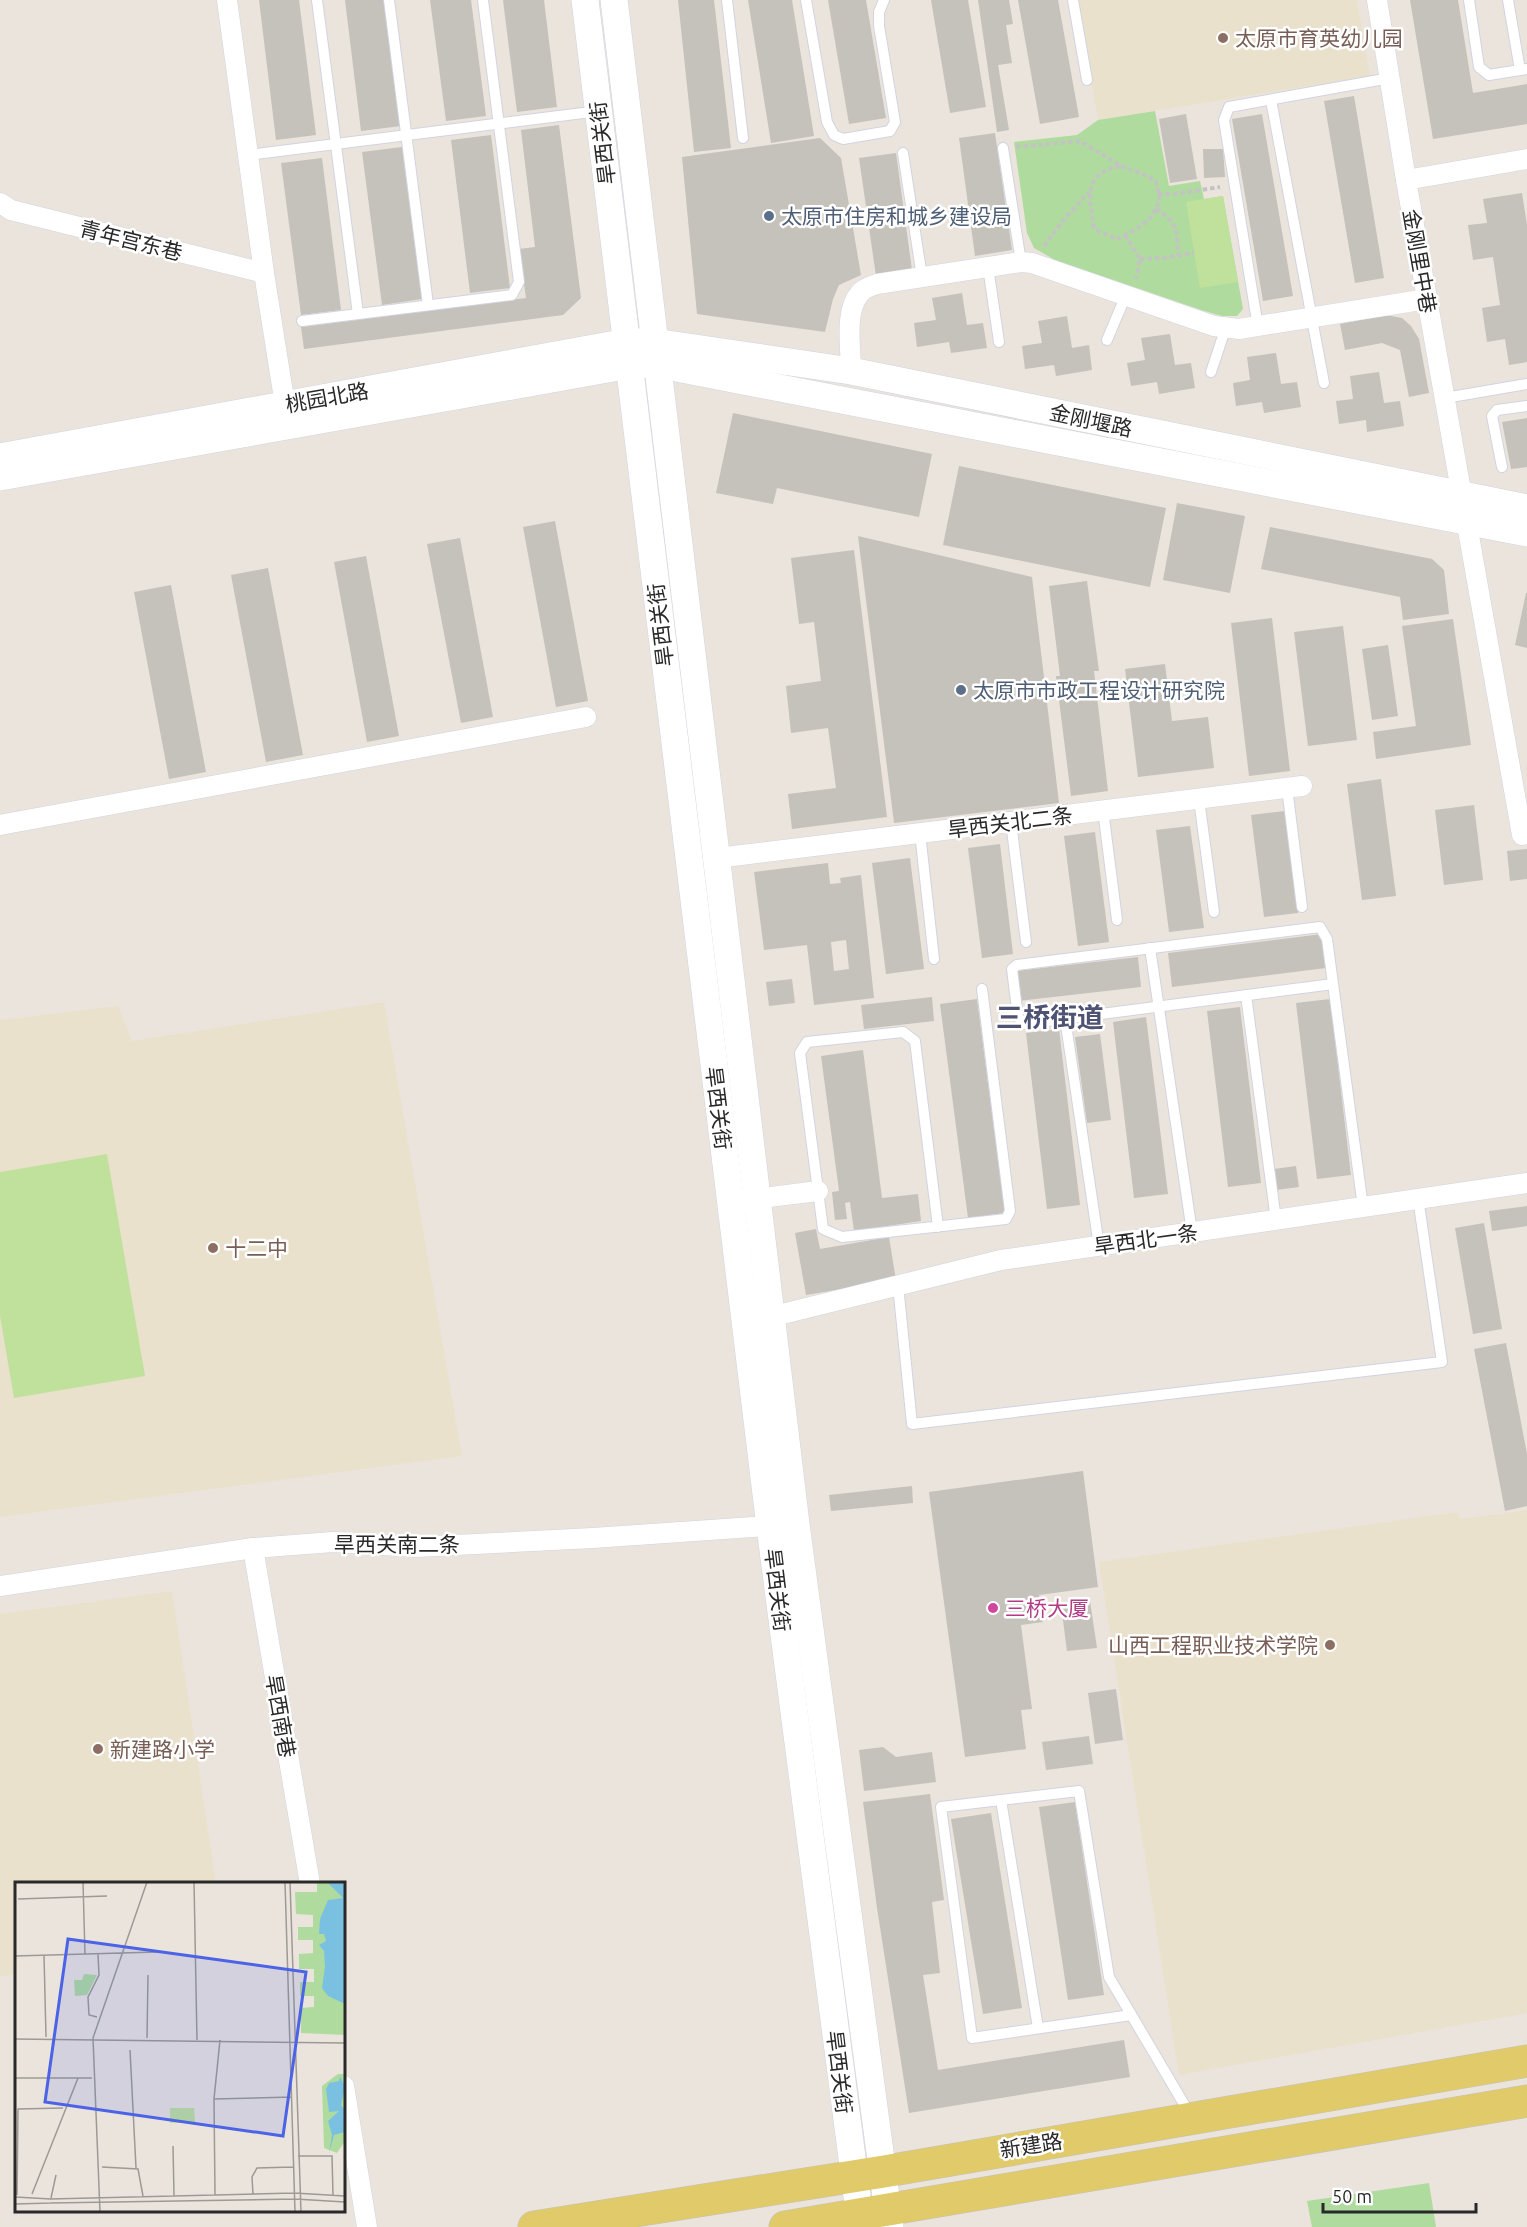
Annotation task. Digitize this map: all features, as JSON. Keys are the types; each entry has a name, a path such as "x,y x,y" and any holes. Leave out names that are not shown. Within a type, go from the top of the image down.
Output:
{"main road":[{"name":"旱西关街","path":"585,0 598,111 642,353 717,858 744,1200 770,1317 783,1525"},
{"name":"旱西关街","path":"614,0 642,353 783,1525 874,2220"},
{"name":"金刚堰路","path":"642,353 851,371 1465,509 1527,508"},
{"name":"桃园北路","path":"0,457 285,405 642,353"},
{"path":"0,477 642,353 1465,509 1527,533"},
{"name":"新建路","path":"534,2227 1193,2119 1527,2061"},
{"name":"新建路","path":"785,2227 874,2220 1527,2101"}],"street":[{"path":"227,0 264,273 285,405"},
{"name":"金刚里中巷","path":"1377,0 1406,180 1522,835"},
{"path":"1406,180 1527,159"},
{"name":"青年宫东巷","path":"0,203 11,210 264,273"},
{"path":"851,371 851,319 853,305 861,291 877,284 1027,262 1214,326 1239,329 1427,299"},
{"path":"0,825 586,717"},
{"name":"旱西关北二条","path":"717,858 1294,787"},
{"name":"旱西北一条","path":"770,1317 1001,1260 1527,1182"},
{"path":"744,1200 818,1191"},
{"name":"旱西关南二条","path":"0,1586 253,1548 333,1542 416,1547 783,1525"},
{"name":"旱西南巷","path":"253,1548 310,1882"},
{"path":"345,2092 367,2227"}],"lane":[{"path":"317,0 358,314"},
{"path":"389,0 428,305"},
{"path":"302,321 512,295 519,282 483,0"},
{"path":"727,0 743,138"},
{"path":"806,0 827,122 834,135 843,139 890,131 895,122 879,26 879,12 884,0"},
{"path":"1073,0 1087,80"},
{"path":"1469,0 1479,67 1489,75 1523,70 1509,0"},
{"path":"1258,327 1224,120 1229,107 1389,78"},
{"path":"1271,100 1324,383"},
{"path":"248,155 598,111"},
{"path":"1003,148 1027,262"},
{"path":"903,153 922,277"},
{"path":"988,267 999,342"},
{"path":"1107,340 1129,296"},
{"path":"1211,372 1226,327"},
{"path":"1445,398 1527,384"},
{"path":"1502,467 1492,416 1497,410 1527,406"},
{"path":"1294,787 1302,908"},
{"path":"1199,799 1214,912"},
{"path":"1103,810 1117,920"},
{"path":"1011,822 1026,942"},
{"path":"920,833 934,959"},
{"path":"1333,984 1024,1024 1018,1017 1012,969 1017,965 1320,927 1327,939 1363,1207"},
{"path":"1150,948 1192,1232"},
{"path":"938,1227 915,1041 903,1032 807,1042 800,1053 823,1229 842,1237 938,1227 1006,1219 1011,1211 982,989"},
{"path":"1246,995 1276,1220"},
{"path":"1065,1018 1099,1245"},
{"path":"898,1285 912,1424 1442,1362 1418,1198"},
{"path":"1131,2015 972,2038 941,1807 1079,1791 1109,1977 1193,2119"},
{"path":"1001,1800 1038,2028"}],"path":[{"path":"1003,148 1080,141 1121,166 1148,176 1156,182 1159,199 1154,216 1117,239 1094,229 1089,192"},
{"path":"1027,262 1089,192 1094,180 1106,169 1121,166"},
{"path":"1158,194 1175,194 1235,185"},
{"path":"1156,209 1170,218 1177,231 1178,255"},
{"path":"1125,236 1140,259 1129,296"},
{"path":"1140,259 1194,253"}],"shaded area":[{"name":"太原市育英幼儿园","path":"1077,0 1357,0 1370,76 1098,120"},
{"name":"十二中","path":"384,1002 462,1456 0,1517 0,1020 118,1006 132,1041"},
{"path":"1527,1510 1527,2013 1179,2075 1099,1562 1457,1512 1460,1519"},
{"name":"新建路小学","path":"172,1591 216,1882 15,1882 15,1974 0,1977 0,1614"}],"green space":[{"path":"1155,111 1169,186 1200,181 1204,199 1223,196 1243,309 1237,316 1222,316 1201,310 1055,260 1034,248 1027,233 1014,142 1077,135 1098,120"},
{"path":"1223,196 1238,282 1200,288 1186,202"},
{"path":"107,1154 145,1376 14,1398 0,1316 0,1172"},
{"path":"1429,2183 1436,2227 1312,2227 1307,2201"}],"building":[{"path":"259,0 299,0 316,135 276,140"},
{"path":"345,0 385,0 401,126 361,131"},
{"path":"430,0 471,0 486,116 446,121"},
{"path":"503,0 544,0 557,107 517,112"},
{"path":"678,0 714,0 731,148 694,152"},
{"path":"748,0 792,0 814,136 771,143"},
{"path":"828,0 866,0 886,118 849,124"},
{"path":"931,0 968,0 986,107 950,113"},
{"path":"978,0 1009,0 1013,24 1006,25 1012,63 998,65 1009,130 997,132"},
{"path":"1018,0 1058,0 1079,117 1040,124"},
{"path":"1410,0 1458,0 1473,93 1527,84 1527,124 1433,139"},
{"path":"1354,96 1384,278 1355,283 1324,101"},
{"path":"1186,114 1197,179 1170,183 1159,119"},
{"path":"1262,114 1293,296 1263,301 1232,119"},
{"path":"559,125 581,298 563,315 304,349 301,327 526,298 519,249 535,247 521,130"},
{"path":"995,133 1012,250 975,256 959,138"},
{"path":"491,135 510,288 470,293 451,140"},
{"name":"太原市住房和城乡建设局","path":"820,138 841,158 861,275 839,285 825,332 697,314 682,157"},
{"path":"402,147 422,299 382,305 362,152"},
{"path":"1203,149 1223,149 1225,177 1204,178"},
{"path":"896,153 912,270 876,276 859,158"},
{"path":"322,158 341,310 301,315 281,163"},
{"path":"1522,193 1527,225 1527,362 1509,365 1505,339 1487,342 1482,308 1500,305 1493,257 1473,260 1468,225 1487,223 1483,199"},
{"path":"962,293 967,325 983,323 987,348 951,353 949,342 917,347 914,323 936,320 932,298"},
{"path":"1386,315 1402,318 1411,326 1419,339 1429,393 1409,397 1400,350 1382,343 1345,350 1340,324"},
{"path":"1067,316 1072,348 1089,345 1092,370 1056,376 1054,365 1025,369 1022,346 1042,343 1038,321"},
{"path":"1170,334 1175,365 1191,363 1195,388 1159,394 1157,382 1131,386 1127,363 1145,360 1141,338"},
{"path":"1276,353 1281,384 1297,382 1301,407 1264,413 1262,402 1236,406 1233,383 1250,380 1247,357"},
{"path":"1379,372 1384,403 1400,401 1404,426 1367,432 1366,420 1339,424 1336,401 1353,399 1350,376"},
{"path":"733,413 932,454 919,517 777,488 773,504 716,493"},
{"path":"1527,418 1527,467 1511,469 1502,422"},
{"path":"959,466 1166,508 1150,587 943,545"},
{"path":"1177,503 1245,516 1230,593 1163,580"},
{"path":"555,521 588,701 556,707 523,527"},
{"path":"1270,527 1432,559 1444,570 1449,614 1403,620 1400,597 1261,569"},
{"name":"太原市市政工程设计研究院","path":"858,536 1032,577 1059,803 894,823"},
{"path":"460,538 493,717 461,723 427,544"},
{"path":"854,550 887,817 792,829 788,794 836,788 828,728 791,733 786,686 821,681 814,622 799,624 791,558"},
{"path":"366,556 399,736 367,742 334,562"},
{"path":"268,568 303,755 266,762 231,575"},
{"path":"1087,581 1099,671 1094,671 1108,791 1071,796 1056,676 1060,676 1049,586"},
{"path":"171,585 206,772 169,779 134,592"},
{"path":"1527,593 1527,648 1515,645"},
{"path":"1272,618 1290,771 1249,776 1231,623"},
{"path":"1453,619 1471,745 1376,759 1373,732 1416,726 1402,626"},
{"path":"1343,626 1357,740 1308,746 1294,632"},
{"path":"1388,645 1398,716 1372,720 1362,649"},
{"path":"1165,664 1172,721 1208,717 1214,768 1138,777 1125,669"},
{"path":"1381,779 1396,896 1362,900 1347,784"},
{"path":"1474,805 1483,880 1444,885 1435,810"},
{"path":"1285,811 1298,913 1264,917 1251,815"},
{"path":"1190,826 1204,928 1169,932 1156,830"},
{"path":"1095,832 1109,942 1078,946 1064,836"},
{"path":"1000,844 1013,954 982,958 968,848"},
{"path":"1527,849 1527,879 1510,881 1507,851"},
{"path":"910,858 924,969 886,974 872,863"},
{"path":"828,863 830,884 841,883 840,878 861,875 874,998 814,1005 807,945 764,950 754,872","holes":["846,940 849,969 834,971 831,942"]},
{"path":"1322,934 1326,968 1172,987 1168,953"},
{"path":"1138,957 1141,987 1018,1001 1015,971"},
{"path":"792,979 795,1003 769,1006 766,982"},
{"path":"932,997 934,1021 864,1029 861,1005"},
{"path":"977,999 1005,1213 968,1218 940,1004"},
{"path":"1330,999 1351,1175 1317,1179 1296,1003"},
{"path":"1240,1007 1261,1183 1228,1187 1207,1011"},
{"path":"1146,1017 1168,1194 1134,1198 1113,1022"},
{"path":"1059,1029 1080,1205 1047,1209 1026,1033"},
{"path":"1100,1034 1111,1120 1087,1123 1075,1037"},
{"path":"863,1050 882,1198 918,1194 921,1221 854,1231 850,1202 845,1203 847,1219 835,1220 832,1192 839,1191 821,1056"},
{"path":"1296,1166 1299,1187 1276,1190 1274,1169"},
{"path":"1527,1206 1527,1226 1492,1231 1489,1211"},
{"path":"1484,1223 1502,1329 1473,1334 1455,1228"},
{"path":"816,1229 820,1249 889,1237 896,1280 806,1295 795,1233"},
{"path":"1506,1343 1527,1454 1527,1506 1505,1511 1474,1349"},
{"name":"三桥大厦","path":"1083,1471 1098,1587 1039,1595 1043,1622 1021,1625 1032,1709 1021,1710 1026,1749 965,1757 929,1492"},
{"path":"912,1486 913,1503 831,1511 829,1495"},
{"path":"1090,1601 1097,1648 1067,1651 1061,1605"},
{"path":"1116,1689 1123,1740 1095,1744 1088,1693"},
{"path":"1089,1736 1093,1764 1046,1770 1042,1742"},
{"path":"883,1747 896,1757 932,1752 936,1782 864,1791 859,1750"},
{"path":"930,1794 944,1900 932,1902 940,1973 923,1975 938,2070 1124,2040 1130,2077 909,2113 863,1802"},
{"path":"1075,1802 1104,1995 1068,2000 1039,1807"},
{"path":"991,1813 1022,2008 983,2014 951,1819"}],"place":[{"name":"太原市育英幼儿园","path":"1223,38"},
{"name":"太原市住房和城乡建设局","path":"769,216"},
{"name":"太原市市政工程设计研究院","path":"961,690"},
{"name":"十二中","path":"213,1248"},
{"name":"三桥大厦","path":"993,1608"},
{"name":"山西工程职业技术学院","path":"1330,1645"},
{"name":"新建路小学","path":"98,1749"}],"district":[{"name":"三桥街道","path":"1050,1017"}]}
